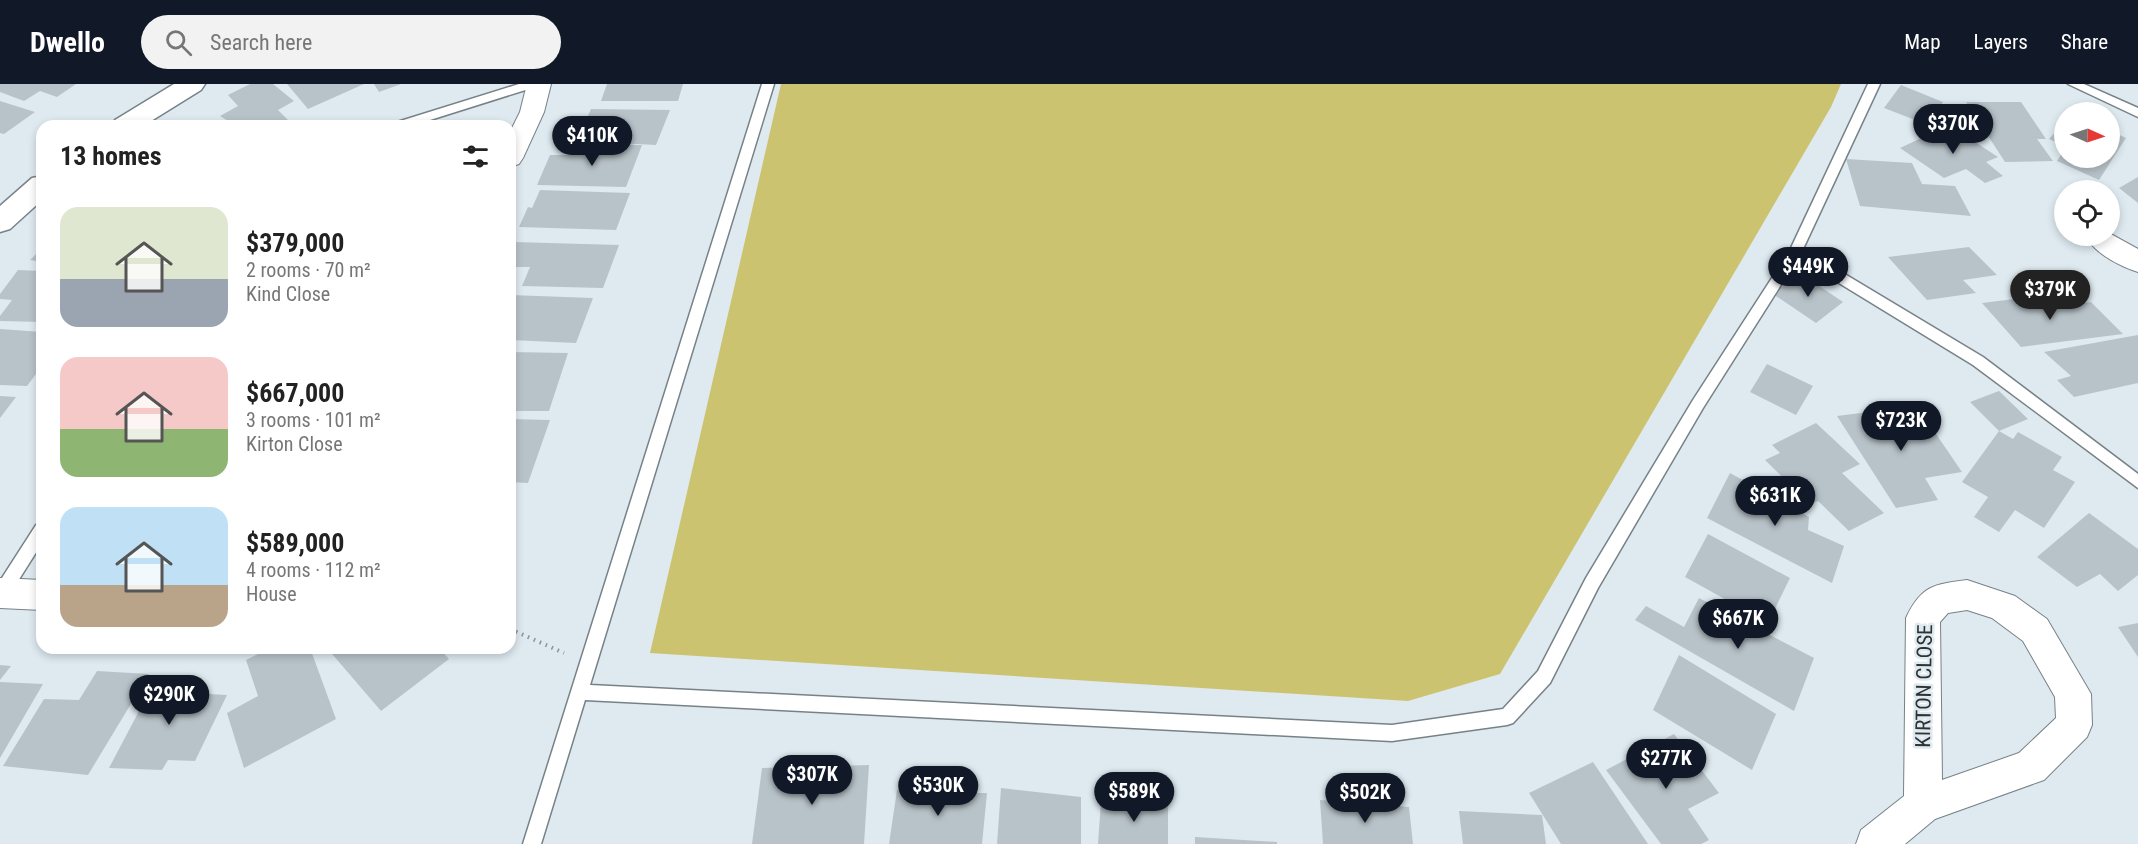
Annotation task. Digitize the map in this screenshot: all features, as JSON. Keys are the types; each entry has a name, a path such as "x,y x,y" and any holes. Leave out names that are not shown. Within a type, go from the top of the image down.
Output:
{"street":[{"path":"134,120 192,84"},
{"path":"516,145 532,112 540,84"},
{"path":"0,222 36,190"},
{"path":"2111,246 2138,262"},
{"path":"0,593 36,595"},
{"name":"KIRTON CLOSE","path":"1875,844 1923,805 2031,767 2074,725 2073,694 2035,630 2003,607 1967,594 1938,598 1923,618 1923,805"}],"lane":[{"path":"417,120 531,84"},
{"path":"532,844 768,84"},
{"path":"579,692 1392,734 1507,717 1544,677 1603,564 1698,404 1796,251 1874,84"},
{"path":"2074,84 2138,113"},
{"path":"1796,251 1978,361 2138,482"},
{"path":"0,593 36,539"}],"path":[{"path":"516,631 587,663"}],"shaded area":[{"path":"781,84 1841,84 1831,107 1500,674 1408,701 650,653"}],"building":[{"path":"0,84 76,84 57,97 40,91 24,101 0,92"},
{"path":"250,84 273,84 294,101 278,110 288,120 226,120 220,116 238,106 228,95"},
{"path":"287,84 364,84 308,109"},
{"path":"374,84 401,84 379,92"},
{"path":"607,84 683,84 678,101 601,101"},
{"path":"1901,85 1943,102 1928,125 1884,108"},
{"path":"0,101 35,112 4,134 0,133"},
{"path":"1966,102 2021,102 2046,139 2037,139 2053,161 2005,162"},
{"path":"591,109 670,110 656,145 577,141"},
{"path":"1949,125 1998,157 1986,162 2003,176 1985,183 1966,169 1944,178 1900,148"},
{"path":"2120,135 2126,138 2120,147"},
{"path":"582,144 642,145 626,187 537,185 550,155 578,155"},
{"path":"1846,159 1912,163 1922,184 1955,186 1971,216 1860,206"},
{"path":"2072,168 2107,168 2099,180"},
{"path":"2138,177 2138,203 2120,189"},
{"path":"540,190 630,193 616,230 519,227 528,207 532,208"},
{"path":"516,242 619,245 603,288 522,286 530,267 516,267"},
{"path":"1969,247 1997,275 1963,280 1976,293 1927,300 1888,257"},
{"path":"18,270 36,271 36,322 0,321 0,316 12,300 0,299 0,294"},
{"path":"1800,273 1843,302 1816,323 1773,294"},
{"path":"516,295 593,298 576,343 516,340"},
{"path":"2037,296 2047,307 2091,302 2123,334 2021,347 1982,303"},
{"path":"0,329 36,332 36,374 27,386 0,385"},
{"path":"2138,335 2138,383 2074,397 2057,380 2071,376 2044,352"},
{"path":"516,352 568,353 549,411 516,411"},
{"path":"1767,364 1813,386 1796,415 1750,392"},
{"path":"1999,391 2028,419 1999,431 1970,402"},
{"path":"0,396 16,397 0,418"},
{"path":"1917,406 1962,472 1925,478 1938,500 1896,508 1837,416"},
{"path":"516,419 550,420 528,483 516,482"},
{"path":"1816,423 1860,464 1842,473 1884,513 1849,531 1818,501 1810,504 1765,460 1780,453 1772,445"},
{"path":"1999,431 2013,439 2018,432 2062,457 2053,470 2075,482 2044,528 2015,510 1999,532 1974,517 1988,497 1962,482"},
{"path":"1730,473 1809,517 1808,530 1844,546 1832,583 1707,518"},
{"path":"2089,513 2138,549 2138,575 2118,591 2100,574 2077,587 2037,557"},
{"path":"1708,534 1790,578 1768,623 1685,577"},
{"path":"1699,598 1814,658 1794,711 1635,620 1646,606 1684,627"},
{"path":"2138,623 2138,657 2118,627"},
{"path":"258,654 312,654 336,719 244,768 227,713 258,696 246,660"},
{"path":"332,654 444,654 449,659 381,711"},
{"path":"1679,655 1776,714 1752,770 1653,710"},
{"path":"0,665 11,666 0,680"},
{"path":"97,671 149,674 88,775 3,766 44,699 79,700"},
{"path":"157,677 194,678 187,693 227,695 195,761 168,760 162,770 109,768"},
{"path":"0,682 43,684 0,758"},
{"path":"1674,734 1719,793 1688,809 1709,840 1701,844 1661,844 1606,770"},
{"path":"1593,762 1648,844 1561,844 1529,793"},
{"path":"869,765 864,844 752,844 762,768"},
{"path":"920,785 968,788 967,793 987,793 982,844 889,844 897,790 918,791"},
{"path":"1001,788 1081,797 1081,844 997,844"},
{"path":"1320,800 1409,807 1413,844 1323,844"},
{"path":"1101,801 1168,801 1168,844 1098,844"},
{"path":"1459,811 1542,815 1546,844 1463,844"},
{"path":"1195,837 1277,842 1277,844 1195,844"}]}
